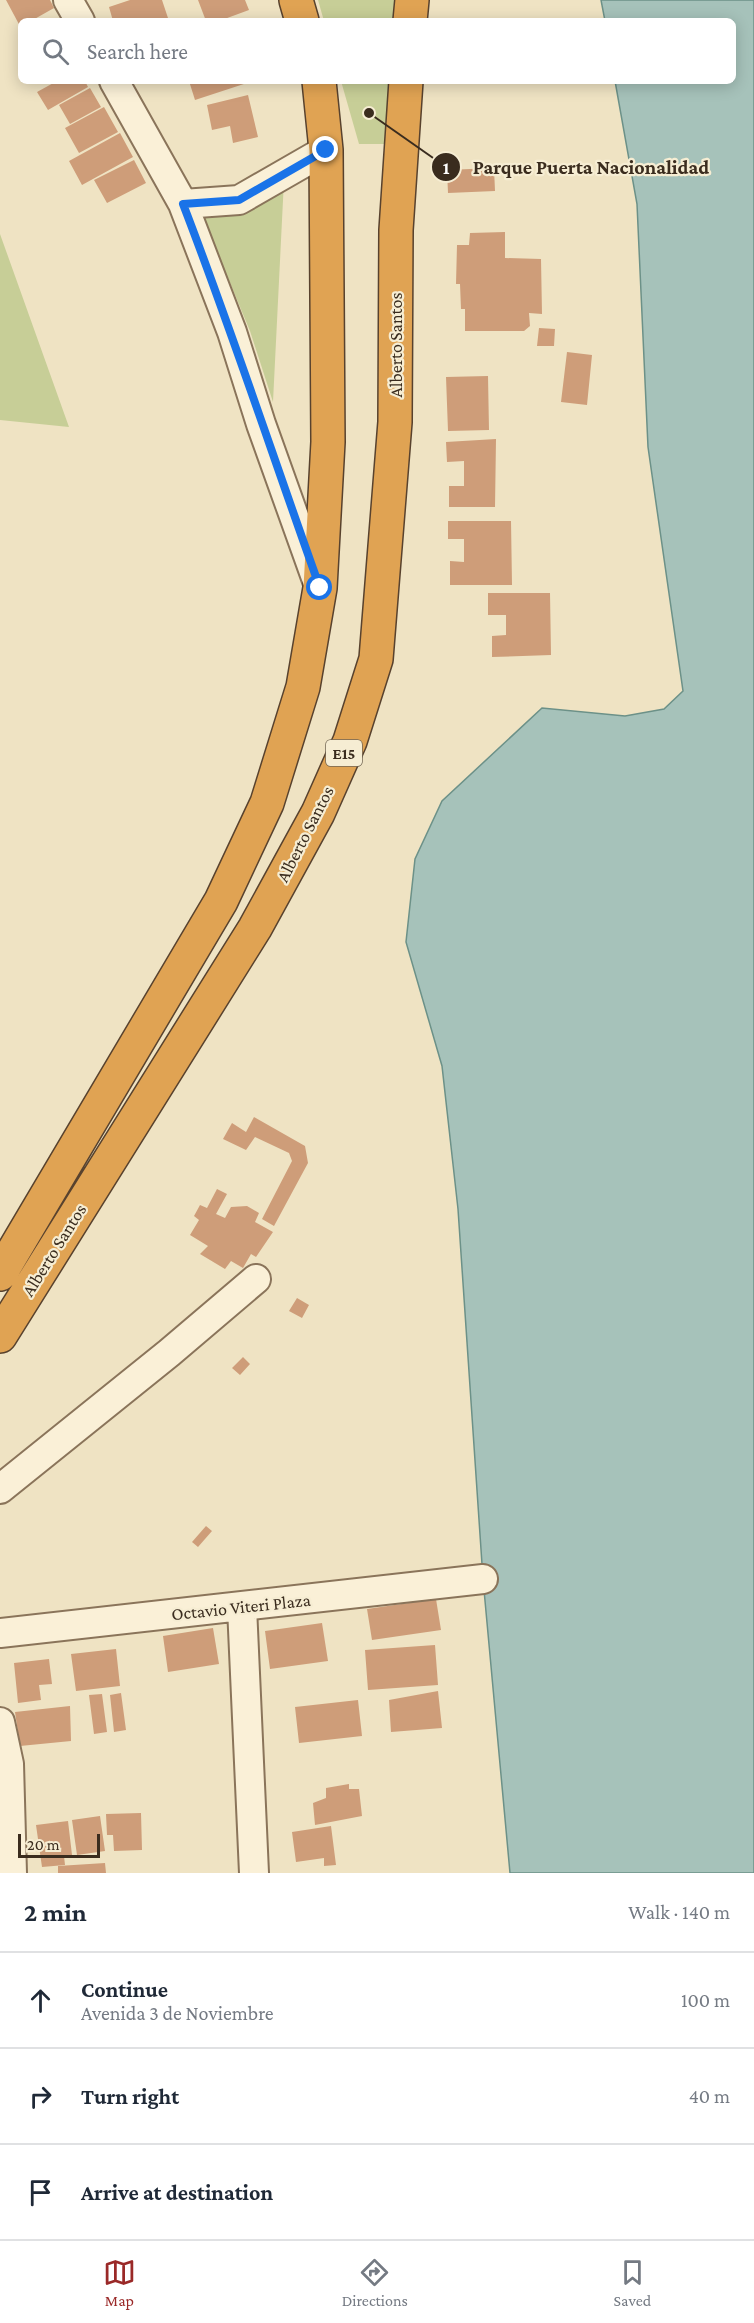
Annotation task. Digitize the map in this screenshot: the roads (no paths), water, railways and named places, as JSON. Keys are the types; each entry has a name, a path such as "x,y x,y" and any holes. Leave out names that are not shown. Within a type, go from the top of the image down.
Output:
{"highway":[{"path":"296,0 301,18"},
{"path":"411,18 412,0"},
{"name":"Alberto Santos","path":"0,1274 221,901 267,803 303,687 320,588 328,442 326,150 319,84"},
{"name":"Alberto Santos","path":"0,1336 255,928 322,802 350,741 376,659 395,422 396,230 406,84"}],"street":[{"path":"69,0 78,18"},
{"path":"116,84 183,204 232,332 261,424 320,588"},
{"path":"183,204 239,200 326,150"},
{"path":"0,1489 169,1353 256,1279"},
{"name":"Octavio Viteri Plaza","path":"0,1633 483,1579"},
{"path":"242,1607 254,1873"},
{"path":"0,1722 9,1764 12,1873"}],"water":[{"path":"601,0 754,0 754,1873 510,1873 483,1579 458,1209 442,1066 406,942 415,859 442,801 542,708 625,716 664,709 683,691 648,447 637,204 616,84 736,84 736,18 604,18"}],"place":[{"name":"Parque Puerta Nacionalidad","path":"369,113"}]}
